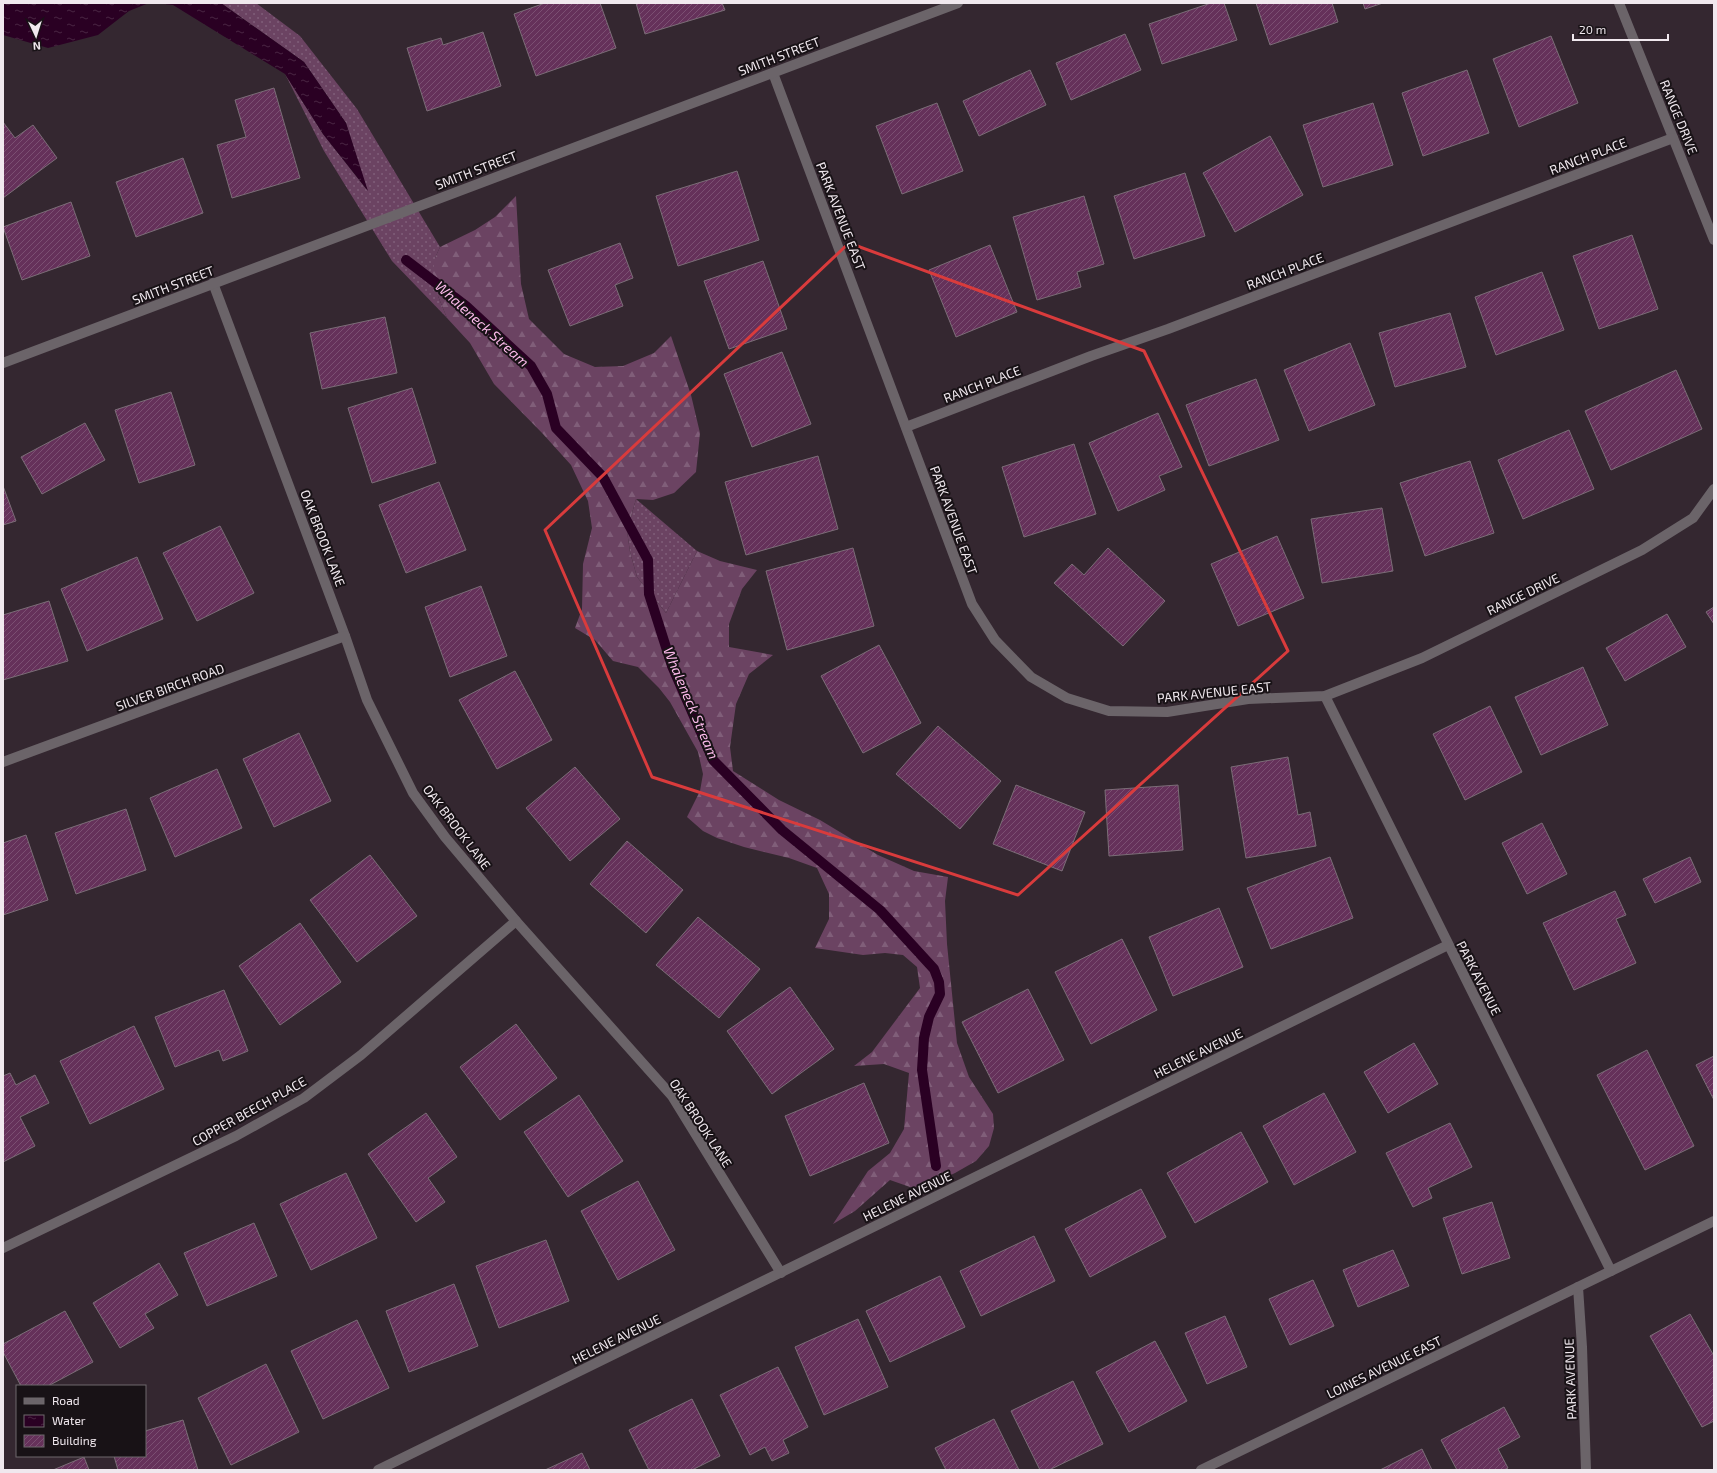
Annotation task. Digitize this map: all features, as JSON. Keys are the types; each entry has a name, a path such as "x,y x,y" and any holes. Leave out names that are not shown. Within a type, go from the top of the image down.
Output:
{"street":[{"name":"SMITH STREET","path":"3,363 958,3"},
{"name":"RANGE DRIVE","path":"1620,3 1714,240"},
{"name":"PARK AVENUE EAST","path":"773,73 972,604 994,640 1031,677 1067,698 1109,711 1167,712 1248,700 1325,696"},
{"name":"RANCH PLACE","path":"906,427 1091,356 1168,329 1673,138"},
{"name":"OAK BROOK LANE","path":"213,283 345,636 367,700 413,793 445,837 516,922 672,1096 781,1273"},
{"name":"RANGE DRIVE","path":"1325,696 1422,658 1642,550 1693,518 1714,489"},
{"name":"SILVER BIRCH ROAD","path":"3,762 345,636"},
{"name":"PARK AVENUE","path":"1325,696 1611,1271"},
{"name":"COPPER BEECH PLACE","path":"3,1248 236,1136 304,1098 361,1055 516,922"},
{"name":"HELENE AVENUE","path":"378,1470 1448,945"},
{"path":"1611,1271 1714,1221"},
{"name":"LOINES AVENUE EAST","path":"1201,1470 1611,1271"},
{"name":"PARK AVENUE","path":"1578,1287 1582,1347 1586,1470"}],"highlighted area":[{"path":"849,243 1144,351 1288,651 1018,895 652,777 545,530"}],"green space":[{"path":"221,3 256,3 300,36 357,109 440,247 435,258 438,296 447,318 392,261 324,151 285,74 323,134 367,190 346,123 304,62"},
{"path":"516,196 521,284 529,319 564,354 595,367 623,366 654,353 671,336 691,395 700,433 696,472 674,493 653,500 636,499 627,531 630,552 637,577 666,613 697,551 720,561 757,570 742,589 729,624 729,647 773,655 749,674 736,704 730,747 733,771 779,800 820,820 878,855 914,871 948,877 945,901 947,944 957,1043 969,1077 993,1114 994,1128 989,1146 976,1161 928,1186 910,1187 890,1180 855,1211 833,1224 868,1171 890,1153 904,1129 909,1073 884,1064 854,1066 872,1052 920,988 917,967 903,955 885,953 863,955 815,948 829,919 829,894 817,868 789,858 744,847 717,838 703,831 687,817 700,791 703,774 698,752 670,702 659,688 638,667 613,661 595,640 575,628 582,609 583,564 592,528 588,501 571,465 494,384 470,343 447,318 438,296 433,273 435,258 440,247 475,230 495,217"},
{"path":"636,499 697,551 666,613 637,577 630,552 627,531"}],"water":[{"path":"3,3 149,3 129,11 98,35 48,48 3,35"},
{"path":"154,3 221,3 304,62 346,123 368,191 323,134 285,74 173,5"}],"building":[{"path":"545,3 600,3 616,48 536,76 514,14"},
{"path":"636,3 722,3 725,10 645,34"},
{"path":"1211,3 1224,3 1237,40 1162,64 1149,24"},
{"path":"1256,3 1332,3 1338,22 1270,45"},
{"path":"1363,3 1383,3 1365,9"},
{"path":"483,32 501,86 427,111 407,48 441,38 443,45"},
{"path":"1125,34 1141,70 1071,100 1056,63"},
{"path":"1551,36 1578,103 1519,127 1493,59"},
{"path":"1030,70 1046,105 979,136 963,101"},
{"path":"1467,70 1489,133 1423,156 1402,93"},
{"path":"274,88 300,178 232,198 217,145 246,137 235,100"},
{"path":"937,103 963,171 902,194 876,126"},
{"path":"1373,103 1393,165 1323,187 1303,125"},
{"path":"3,122 15,138 33,125 57,158 3,198"},
{"path":"1270,136 1303,195 1235,232 1203,173"},
{"path":"183,158 203,213 136,237 116,182"},
{"path":"737,171 759,240 678,266 656,196"},
{"path":"1185,173 1205,236 1134,259 1114,196"},
{"path":"1084,196 1104,264 1077,272 1081,287 1037,300 1013,217"},
{"path":"71,202 90,256 22,280 3,227"},
{"path":"1632,235 1658,309 1599,329 1573,256"},
{"path":"620,243 633,278 615,285 623,306 570,326 548,270"},
{"path":"990,245 1017,312 956,337 929,270"},
{"path":"763,261 787,329 729,349 704,281"},
{"path":"1542,272 1564,330 1496,355 1475,297"},
{"path":"1450,313 1466,367 1395,387 1379,333"},
{"path":"385,317 397,373 322,389 310,333"},
{"path":"1350,343 1375,405 1309,431 1284,370"},
{"path":"782,352 811,424 752,447 724,374"},
{"path":"1676,370 1702,429 1611,470 1585,411"},
{"path":"1256,379 1279,440 1209,466 1186,405"},
{"path":"412,388 436,463 372,483 348,408"},
{"path":"171,392 195,465 139,483 115,410"},
{"path":"1158,413 1182,467 1159,476 1165,490 1118,511 1089,443"},
{"path":"85,423 105,460 42,494 21,457"},
{"path":"1569,430 1594,489 1523,519 1498,460"},
{"path":"1074,444 1096,514 1024,537 1002,467"},
{"path":"818,456 838,529 746,555 725,482"},
{"path":"1470,461 1494,533 1425,556 1400,483"},
{"path":"439,482 466,550 406,573 379,505"},
{"path":"3,486 16,521 3,525"},
{"path":"1382,508 1393,571 1322,583 1311,519"},
{"path":"220,526 254,593 197,621 163,553"},
{"path":"1277,536 1304,598 1238,626 1211,564"},
{"path":"853,548 874,626 787,650 766,571"},
{"path":"1108,548 1165,601 1123,646 1054,583 1072,564 1084,575"},
{"path":"137,557 163,619 87,651 61,589"},
{"path":"481,586 507,656 450,677 425,607"},
{"path":"49,601 68,661 3,680 3,615"},
{"path":"1714,607 1714,624 1706,612"},
{"path":"1667,614 1686,647 1625,681 1606,648"},
{"path":"879,645 921,723 863,753 821,676"},
{"path":"1583,667 1608,725 1541,755 1515,697"},
{"path":"515,671 552,740 497,769 459,700"},
{"path":"1490,706 1522,772 1465,800 1433,734"},
{"path":"938,726 1001,781 960,829 896,774"},
{"path":"299,733 331,801 274,827 243,759"},
{"path":"1288,757 1298,815 1310,812 1316,846 1246,858 1231,767"},
{"path":"575,767 620,819 570,861 526,808"},
{"path":"217,769 242,828 175,857 150,798"},
{"path":"1016,785 1085,812 1062,871 993,844"},
{"path":"1178,785 1183,850 1109,856 1105,790"},
{"path":"126,809 146,870 76,894 55,833"},
{"path":"1542,823 1567,874 1527,894 1502,843"},
{"path":"26,835 48,900 3,915 3,843"},
{"path":"627,841 683,890 646,933 590,884"},
{"path":"370,855 417,916 357,962 310,900"},
{"path":"1330,857 1353,918 1271,949 1247,888"},
{"path":"1690,857 1701,882 1655,903 1643,879"},
{"path":"1615,891 1626,915 1616,919 1636,963 1574,990 1543,923"},
{"path":"1219,908 1243,967 1173,996 1149,937"},
{"path":"698,917 760,969 719,1018 656,965"},
{"path":"300,923 341,982 280,1025 239,966"},
{"path":"1122,939 1157,1010 1091,1044 1055,972"},
{"path":"790,987 834,1049 772,1094 727,1031"},
{"path":"1028,989 1064,1060 998,1093 962,1022"},
{"path":"224,990 248,1051 223,1061 219,1050 175,1067 155,1017"},
{"path":"516,1024 557,1078 500,1120 460,1067"},
{"path":"134,1026 164,1089 90,1124 60,1061"},
{"path":"1414,1043 1438,1084 1388,1113 1364,1072"},
{"path":"1647,1050 1694,1146 1645,1170 1597,1075"},
{"path":"1714,1056 1714,1100 1696,1065"},
{"path":"10,1073 16,1085 35,1075 49,1103 20,1117 35,1146 3,1162 3,1076"},
{"path":"864,1083 889,1143 810,1176 785,1116"},
{"path":"1324,1093 1356,1152 1294,1185 1263,1126"},
{"path":"579,1095 623,1161 568,1197 524,1132"},
{"path":"426,1113 457,1157 428,1178 445,1202 416,1222 368,1154"},
{"path":"1450,1123 1472,1167 1428,1188 1432,1198 1413,1207 1386,1153"},
{"path":"1241,1132 1268,1182 1195,1223 1167,1173"},
{"path":"346,1173 377,1238 311,1270 280,1204"},
{"path":"638,1181 675,1250 618,1280 581,1211"},
{"path":"1141,1189 1166,1237 1090,1277 1065,1229"},
{"path":"1492,1202 1510,1258 1462,1274 1443,1218"},
{"path":"254,1223 277,1276 207,1306 184,1253"},
{"path":"1034,1236 1055,1281 981,1316 960,1271"},
{"path":"546,1240 569,1301 499,1328 476,1266"},
{"path":"1393,1250 1409,1286 1358,1307 1343,1270"},
{"path":"159,1263 178,1295 145,1314 154,1328 120,1348 93,1303"},
{"path":"940,1276 965,1327 890,1362 866,1311"},
{"path":"1313,1280 1334,1326 1290,1345 1269,1299"},
{"path":"454,1284 478,1346 409,1372 386,1311"},
{"path":"65,1311 93,1362 50,1385 20,1385 3,1352 3,1344"},
{"path":"1690,1314 1714,1356 1714,1421 1702,1427 1650,1336"},
{"path":"1225,1316 1247,1367 1207,1384 1185,1333"},
{"path":"858,1319 888,1387 824,1415 795,1347"},
{"path":"357,1320 389,1388 323,1419 291,1351"},
{"path":"1155,1341 1187,1401 1129,1432 1096,1372"},
{"path":"266,1364 299,1432 231,1465 198,1398"},
{"path":"778,1367 808,1427 783,1440 789,1453 772,1461 765,1447 750,1455 720,1395"},
{"path":"1073,1381 1103,1444 1049,1470 1040,1470 1011,1411"},
{"path":"692,1399 720,1456 692,1470 649,1470 629,1430"},
{"path":"1504,1407 1520,1437 1498,1449 1508,1468 1504,1470 1457,1470 1441,1440"},
{"path":"994,1419 1019,1470 946,1470 935,1448"},
{"path":"183,1420 198,1470 118,1470 114,1457 146,1457 146,1431"},
{"path":"1422,1449 1432,1470 1380,1470"},
{"path":"582,1453 590,1470 545,1470"},
{"path":"84,1457 89,1470 53,1470"}],"waterway":[{"name":"Whaleneck Stream","path":"406,260 466,306 531,366 547,394 556,428 603,477 648,560 649,594 672,666 713,760 782,830 880,910 934,969 939,982 940,994 929,1017 924,1038 922,1070 936,1166"}]}
